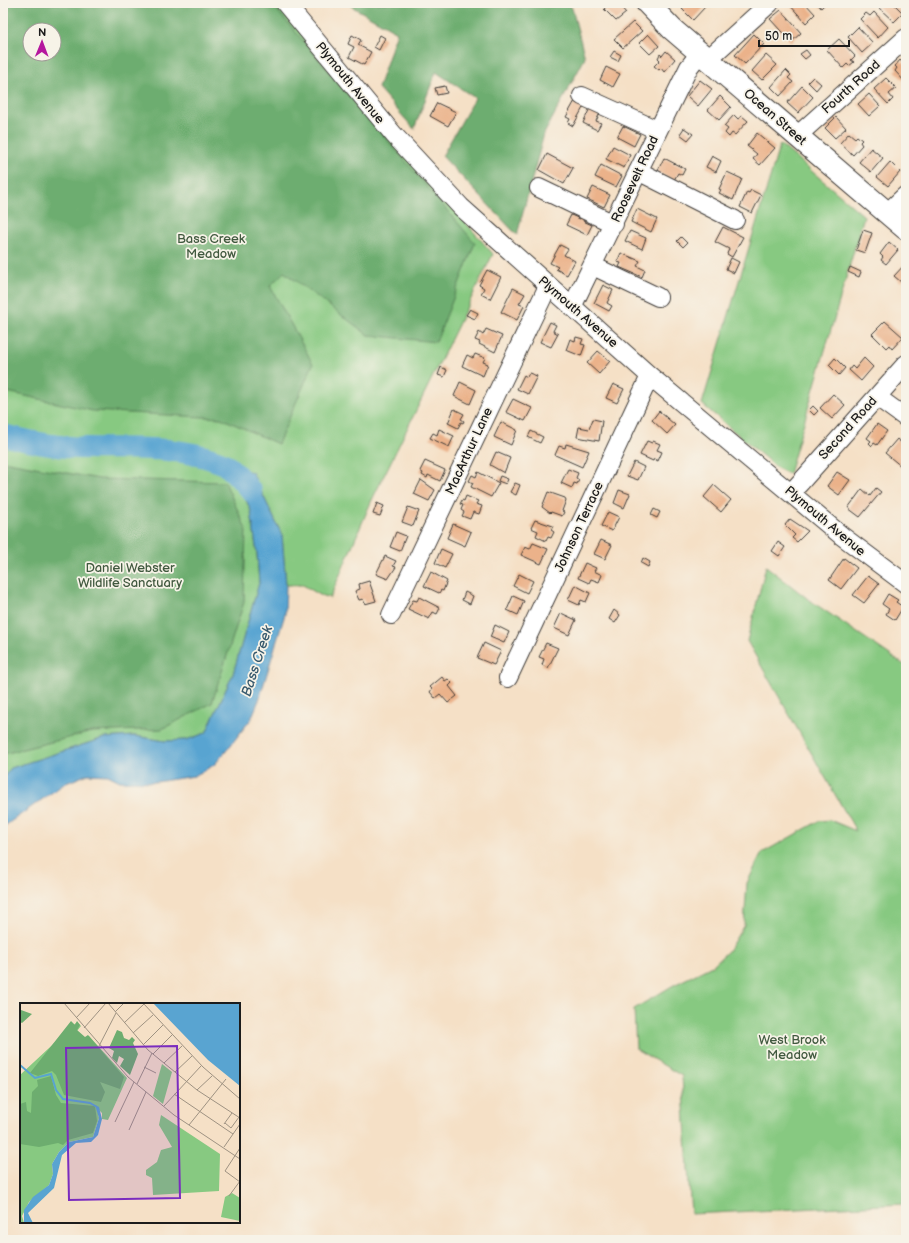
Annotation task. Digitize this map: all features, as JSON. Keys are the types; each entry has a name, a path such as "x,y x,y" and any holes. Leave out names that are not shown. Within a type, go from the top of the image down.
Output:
{"main road":[{"name":"Ocean Street","path":"647,3 672,29 906,229"}],"street":[{"name":"Plymouth Avenue","path":"285,3 394,136 461,207 650,376 842,536 906,584"},
{"name":"Roosevelt Road","path":"572,307 614,224 657,130 689,67 770,3"},
{"name":"Fourth Road","path":"797,136 906,38"},
{"path":"582,96 657,130"},
{"path":"638,171 735,220"},
{"path":"539,188 614,224"},
{"path":"887,213 906,195"},
{"path":"593,266 658,297"},
{"name":"MacArthur Lane","path":"391,615 548,286"},
{"name":"Second Road","path":"790,493 906,364"},
{"name":"Johnson Terrace","path":"508,678 650,376"},
{"path":"877,397 906,418"}],"green space":[{"name":"Bass Creek Meadow","path":"3,3 275,3 493,254 371,502 330,598 320,595 303,585 286,585 282,535 252,472 227,475 244,495 251,511 257,554 259,583 233,674 206,733 186,740 165,741 135,736 104,738 11,768 3,778"},
{"name":"Bass Creek Meadow","path":"3,3 271,3 475,243 436,342 368,335 284,272 270,286 313,364 278,444 221,418 93,411 3,391"},
{"path":"352,3 568,3 572,8 585,58 544,134 517,235 442,156 475,98 436,72 414,129 378,88 397,32 351,6"},
{"path":"780,144 864,216 789,474 777,468 702,404"},
{"name":"Daniel Webster Wildlife Sanctuary","path":"3,461 99,479 225,482 246,529 244,602 212,703 162,729 92,732 3,754"},
{"name":"West Brook Meadow","path":"766,566 808,599 906,666 906,1204 691,1214 682,1076 636,1049 634,1009 672,986 712,966 728,951 744,925 747,883 762,853 819,821 830,820 856,831 747,641"}],"water":[{"path":"240,469 252,472 282,535 286,585 285,614 259,700 251,719 214,765 194,776 156,782 120,781 108,775 88,774 64,784 3,827 3,778 11,768 104,738 135,736 165,741 186,740 206,733 233,674 259,583 257,554 251,511 244,495 227,476 231,471"}],"building":[{"path":"591,3 599,3 595,7"},
{"path":"610,3 614,3 617,7 619,5 626,13 616,21 604,9"},
{"path":"688,3 702,3 705,7 693,20 682,9"},
{"path":"788,3 805,3 815,14 806,23"},
{"path":"817,3 826,3 821,8"},
{"path":"882,3 893,3 903,13 894,22 878,7"},
{"path":"781,10 801,33 791,42 770,19"},
{"path":"874,12 888,27 878,38 860,19 866,13 870,16"},
{"path":"633,22 642,31 623,48 614,39"},
{"path":"858,27 873,43 862,53 848,37"},
{"path":"648,34 659,46 650,54 639,43"},
{"path":"754,34 764,44 745,64 735,55"},
{"path":"352,35 361,40 358,45 371,52 364,65 349,57 354,47 348,44"},
{"path":"380,35 385,38 379,50 374,47"},
{"path":"839,39 855,56 851,60 854,62 849,66 847,64 843,68 827,50"},
{"path":"806,50 810,55 805,59 800,54"},
{"path":"614,51 621,55 618,61 610,57"},
{"path":"666,51 675,59 664,72 661,68 659,70 654,66 660,60 658,58 660,54 662,56"},
{"path":"766,55 777,65 762,80 752,71"},
{"path":"900,60 903,63 905,61 906,62 906,83 895,71 897,68 895,66"},
{"path":"606,67 620,74 613,87 600,80"},
{"path":"786,70 791,75 788,78 793,82 780,96 771,87"},
{"path":"813,77 821,84 816,90 808,82"},
{"path":"886,78 896,88 889,94 893,99 888,104 874,89"},
{"path":"700,80 712,89 698,106 687,96"},
{"path":"445,86 447,93 437,95 435,88"},
{"path":"802,86 813,97 798,113 787,103"},
{"path":"869,94 880,106 869,116 858,104"},
{"path":"720,96 731,107 719,120 708,110"},
{"path":"576,99 585,104 573,126 568,123 570,119 566,117"},
{"path":"437,103 456,112 448,126 430,116"},
{"path":"590,108 600,113 596,121 601,123 597,130 583,123"},
{"path":"734,115 738,119 742,116 748,121 735,135 732,133 729,137 725,133 728,129 724,126"},
{"path":"836,117 846,128 835,138 825,128"},
{"path":"623,126 640,134 634,146 617,137"},
{"path":"684,128 693,134 688,140 680,134"},
{"path":"757,133 775,148 760,165 753,159 757,154 747,146"},
{"path":"849,133 855,138 857,136 862,140 860,142 862,145 853,155 840,143"},
{"path":"613,146 630,155 624,168 606,159"},
{"path":"871,148 883,158 871,172 859,162"},
{"path":"547,154 573,168 564,184 539,170"},
{"path":"712,156 721,161 716,172 706,167"},
{"path":"664,158 685,169 682,175 678,173 674,180 657,172"},
{"path":"890,162 900,172 888,186 877,177"},
{"path":"601,165 622,176 616,187 595,177"},
{"path":"727,172 742,179 733,200 719,193 721,190 719,189"},
{"path":"593,187 610,195 604,207 587,199"},
{"path":"751,190 761,195 752,213 740,207 747,192 749,193"},
{"path":"637,209 657,219 651,232 631,222"},
{"path":"571,215 580,219 581,217 584,219 583,221 592,225 587,235 566,225"},
{"path":"723,227 743,237 732,257 727,254 729,249 715,242"},
{"path":"863,230 872,233 865,253 856,250"},
{"path":"630,231 646,238 642,249 625,241"},
{"path":"681,237 687,243 683,247 677,241"},
{"path":"889,242 898,250 886,264 881,260 883,257 880,254"},
{"path":"560,245 568,249 564,255 575,261 567,275 556,269 558,267 550,263"},
{"path":"621,253 640,261 637,266 645,270 642,277 619,267 621,263 617,262"},
{"path":"731,258 739,262 734,273 726,269"},
{"path":"906,263 906,280 904,278 901,282 894,276"},
{"path":"850,267 861,272 859,277 848,272"},
{"path":"487,270 501,277 490,299 481,294 484,288 479,285"},
{"path":"603,285 613,290 607,303 612,306 609,311 594,303"},
{"path":"513,288 525,294 519,304 524,306 517,320 501,312"},
{"path":"470,309 478,313 475,319 466,315"},
{"path":"885,321 903,337 892,349 889,345 886,348 872,334"},
{"path":"550,322 556,325 553,331 558,334 551,347 540,342"},
{"path":"486,329 502,336 495,352 479,344 480,342 475,340 479,332 483,335"},
{"path":"576,337 583,339 581,344 585,345 581,356 566,350 570,339 575,341"},
{"path":"598,351 610,361 599,374 587,363"},
{"path":"475,354 485,358 483,362 488,364 483,376 462,366 467,355 473,358"},
{"path":"835,358 845,368 839,375 829,365"},
{"path":"864,358 873,367 861,381 849,370 852,366 855,369"},
{"path":"441,367 447,370 444,377 438,375"},
{"path":"529,373 537,376 528,394 517,389 524,375 527,377"},
{"path":"460,382 476,390 470,404 454,396"},
{"path":"613,384 624,389 617,403 606,398"},
{"path":"833,394 845,405 832,419 820,408"},
{"path":"513,399 532,408 525,421 506,412"},
{"path":"813,406 818,411 814,415 809,410"},
{"path":"454,409 464,414 461,419 464,421 463,423 461,422 458,428 448,423"},
{"path":"659,411 675,425 667,434 652,420"},
{"path":"593,419 602,421 599,441 577,437 579,427 589,429"},
{"path":"501,422 517,430 511,445 494,437"},
{"path":"877,424 887,431 877,445 874,443 872,446 869,443 871,441 867,438"},
{"path":"439,429 454,436 449,447 430,438 433,433 437,435"},
{"path":"531,431 543,437 540,443 528,437"},
{"path":"897,439 906,447 903,449 906,451 906,462 902,467 885,453"},
{"path":"647,441 652,443 653,441 660,444 657,450 662,452 658,461 654,459 653,461 640,455"},
{"path":"566,444 589,451 582,467 555,455 559,446 565,448"},
{"path":"496,452 510,458 504,473 490,465"},
{"path":"425,461 445,470 440,481 428,475 427,478 422,475 423,473 420,471"},
{"path":"634,462 644,467 638,480 627,476"},
{"path":"568,469 578,473 576,478 579,480 577,484 574,483 572,488 561,483"},
{"path":"478,472 499,483 491,497 471,487 473,483 469,481 472,475 476,477"},
{"path":"837,472 850,480 839,495 827,486"},
{"path":"500,476 508,479 506,484 498,481"},
{"path":"421,480 435,490 429,501 414,494"},
{"path":"515,483 520,485 516,495 510,492"},
{"path":"714,485 731,500 721,512 704,497"},
{"path":"876,488 881,492 860,517 848,508 862,489 870,496"},
{"path":"619,490 630,494 624,508 614,503"},
{"path":"548,492 565,498 566,500 562,511 564,512 562,516 551,512 550,513 542,507"},
{"path":"466,496 478,501 476,504 482,506 479,514 473,512 470,519 462,516 464,512 461,510 463,505 460,504 462,500 464,501"},
{"path":"377,503 384,506 380,516 373,514"},
{"path":"408,507 419,511 413,526 402,522"},
{"path":"654,509 660,512 657,518 651,515"},
{"path":"608,512 619,517 612,531 601,526"},
{"path":"790,519 808,531 797,542 792,538 795,535 785,525"},
{"path":"535,520 553,526 551,530 554,532 551,538 548,537 546,541 536,536 538,531 531,528"},
{"path":"453,524 471,532 465,546 447,538"},
{"path":"396,532 406,536 400,551 390,547"},
{"path":"601,540 612,545 605,559 594,554"},
{"path":"778,542 785,547 779,556 772,551"},
{"path":"533,543 548,549 541,564 521,555 525,547 530,549"},
{"path":"441,549 452,554 445,568 435,563"},
{"path":"385,556 396,561 393,566 396,567 388,579 376,574"},
{"path":"643,558 650,562 648,567 641,563"},
{"path":"844,558 857,568 841,589 829,580"},
{"path":"585,563 596,568 594,571 602,575 599,582 591,579 589,583 578,578"},
{"path":"431,572 447,581 443,591 441,590 439,593 424,586"},
{"path":"519,574 533,581 527,593 513,586"},
{"path":"868,576 879,584 864,603 853,595"},
{"path":"369,581 376,601 365,604 363,599 359,600 355,591 360,589 359,584"},
{"path":"575,585 590,593 586,602 581,600 579,605 568,600"},
{"path":"465,592 473,596 470,604 462,600"},
{"path":"888,594 898,600 896,602 903,607 895,620 886,614 889,609 882,604"},
{"path":"513,596 524,601 518,615 507,610"},
{"path":"419,597 440,608 437,614 433,612 429,619 408,609 413,600 417,601"},
{"path":"614,610 620,615 615,623 609,619"},
{"path":"561,613 576,620 569,635 554,628"},
{"path":"495,625 509,632 504,643 490,637"},
{"path":"484,643 501,651 494,665 477,658"},
{"path":"546,643 558,648 548,668 542,665 544,659 539,657"},
{"path":"442,677 445,681 448,679 452,683 449,686 457,696 448,703 440,694 435,698 430,692 432,689 430,687"}],"waterway":[{"name":"Bass Creek","path":"3,435 55,446 87,448 137,448 171,450 188,453 220,462 229,467 251,491"}]}
